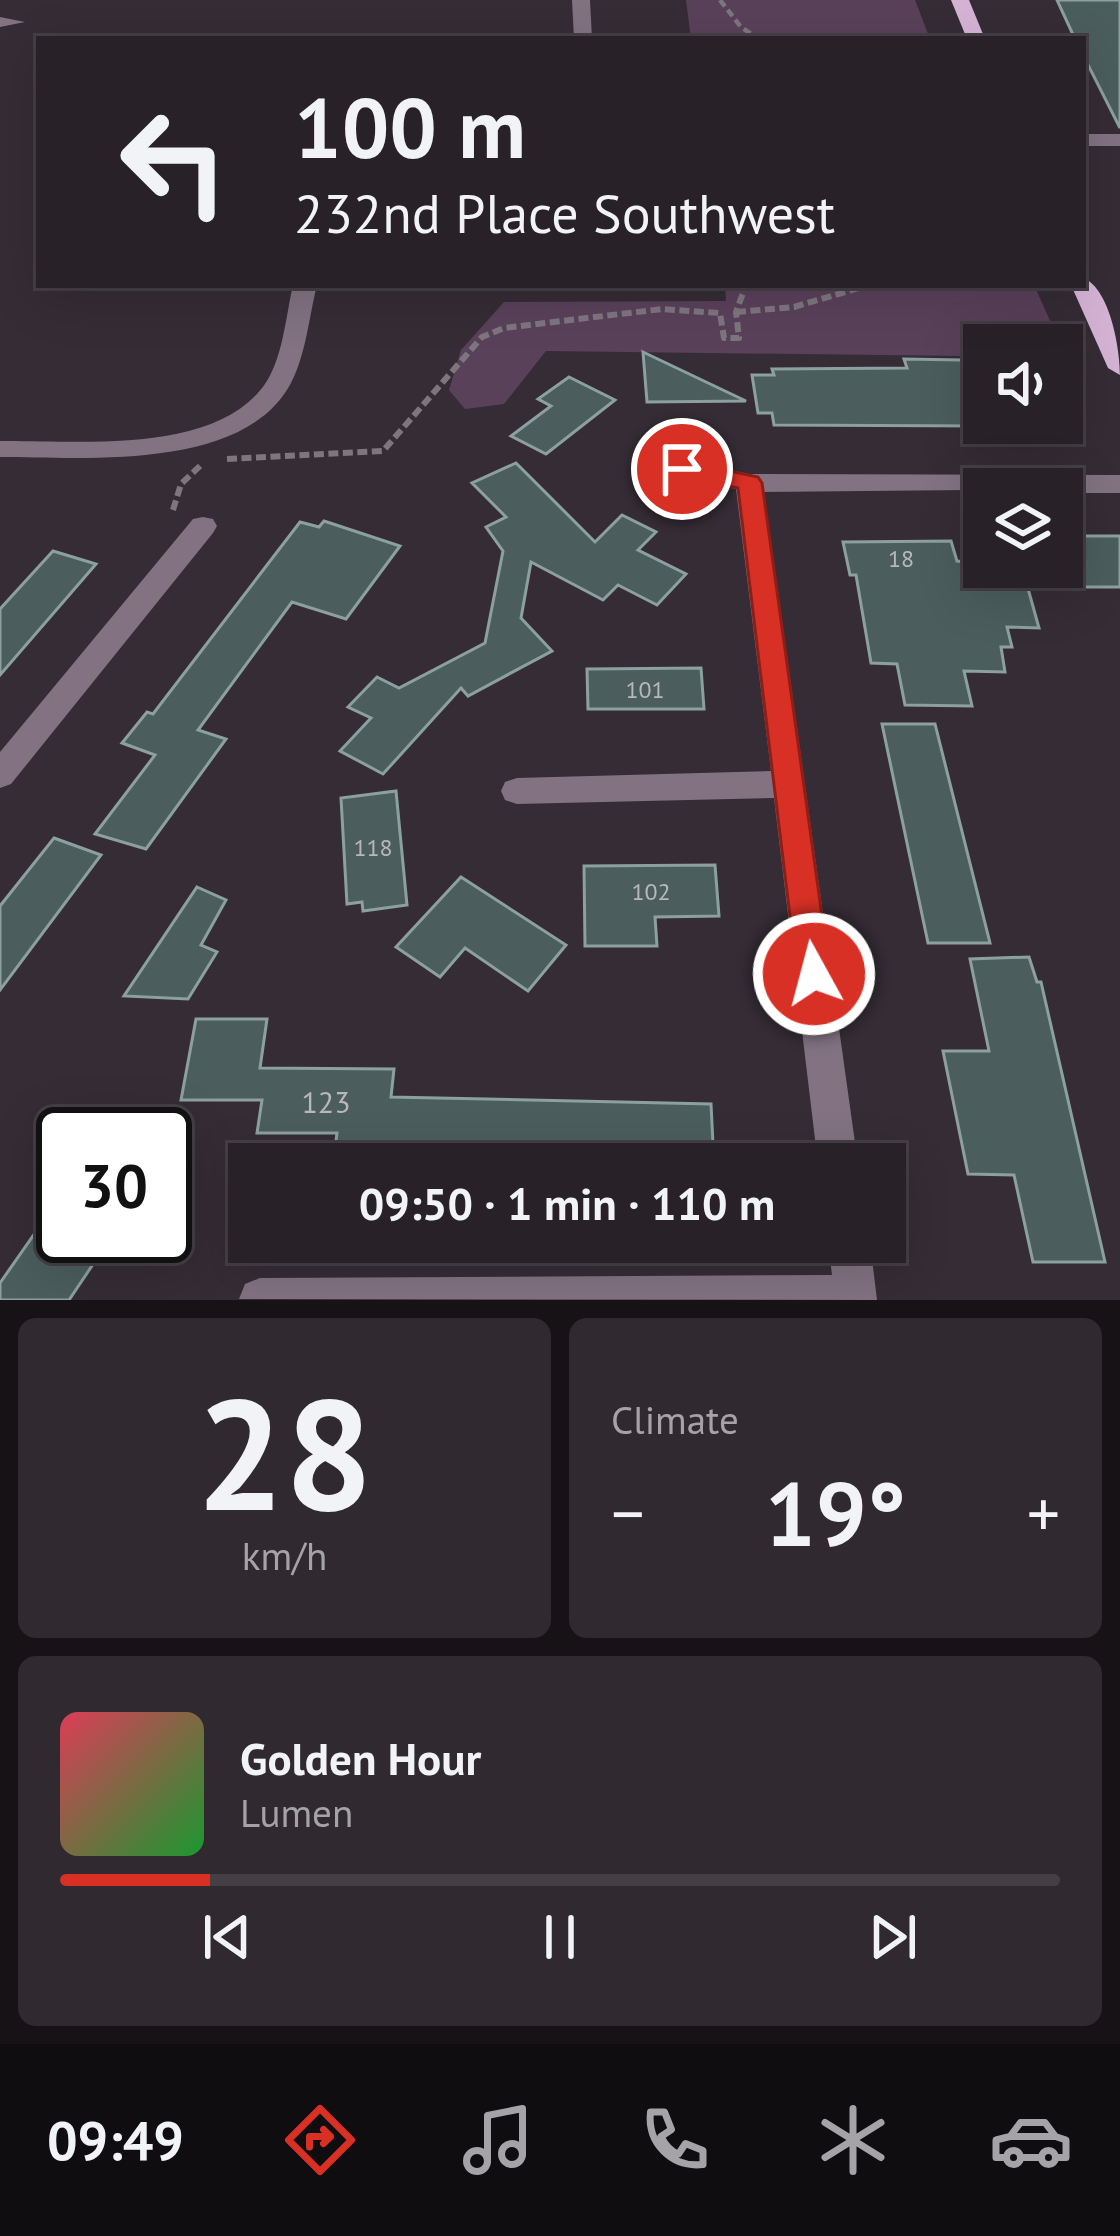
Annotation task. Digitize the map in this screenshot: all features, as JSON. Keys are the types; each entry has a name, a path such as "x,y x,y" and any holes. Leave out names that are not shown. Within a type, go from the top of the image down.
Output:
{"main road":[{"path":"959,0 975,36"},
{"path":"1084,288 1118,358"}],"street":[{"path":"581,0 583,36"},
{"path":"1086,140 1120,140"},
{"path":"0,449 168,446 251,410 277,388 304,288"},
{"path":"682,469 749,483 1120,484"},
{"path":"749,483 835,1143"},
{"path":"5,761 203,526"},
{"path":"517,791 789,784"},
{"path":"260,1299 856,1298 852,1263"}],"path":[{"path":"720,0 754,36"},
{"path":"184,460 382,451 482,338 500,326 671,306 720,313 724,338 739,338 736,312 745,288"},
{"path":"736,312 794,307 858,288"}],"shaded area":[{"path":"686,0 915,0 929,36 691,36"},
{"path":"725,288 1035,288 1052,324 963,324 963,356 546,351 504,404 465,409 449,390 461,350 504,302 726,301"}],"building":[{"path":"1057,0 1120,0 1120,128 1086,61 1086,36 1074,36"},
{"path":"643,352 746,401 647,402"},
{"path":"904,359 961,360 963,426 774,425 772,413 758,413 752,375 774,375 772,369 907,368"},
{"path":"569,377 615,400 546,454 511,436 551,406 538,399"},
{"path":"516,463 595,542 622,515 656,532 638,550 686,574 657,605 618,585 603,600 531,562 521,618 552,651 468,696 461,688 383,774 340,751 371,718 348,707 377,677 399,688 485,643 503,551 486,527 506,517 472,483"},
{"path":"324,521 400,546 346,619 292,602 198,730 226,739 146,849 95,834 155,755 122,743 147,712 153,714 300,522 319,527"},
{"path":"1083,536 1120,536 1120,587 1083,587"},
{"path":"951,541 957,561 963,562 963,588 1028,588 1039,628 1007,627 1012,647 1001,647 1005,672 964,671 972,706 905,705 897,664 871,663 856,575 850,575 843,542"},
{"path":"53,551 96,564 0,675 0,609"},
{"path":"701,668 704,709 588,709 587,669"},
{"path":"882,724 935,724 990,943 928,943"},
{"path":"396,791 407,905 363,911 362,902 347,904 341,798"},
{"path":"54,838 101,855 0,990 0,906"},
{"path":"715,865 719,916 655,917 657,946 585,946 584,866"},
{"path":"461,877 566,945 528,991 465,948 440,977 396,947"},
{"path":"197,887 226,900 201,945 217,952 188,999 124,996"},
{"path":"1029,957 1037,982 1041,982 1105,1262 1033,1262 1014,1175 968,1174 943,1051 989,1051 970,959"},
{"path":"196,1019 267,1019 260,1068 394,1069 391,1097 711,1104 713,1143 336,1143 337,1133 257,1133 262,1100 181,1100"},
{"path":"36,1232 36,1263 94,1263 69,1300 0,1300 0,1283"}],"route":[{"path":"682,469 749,483 814,974"}]}
